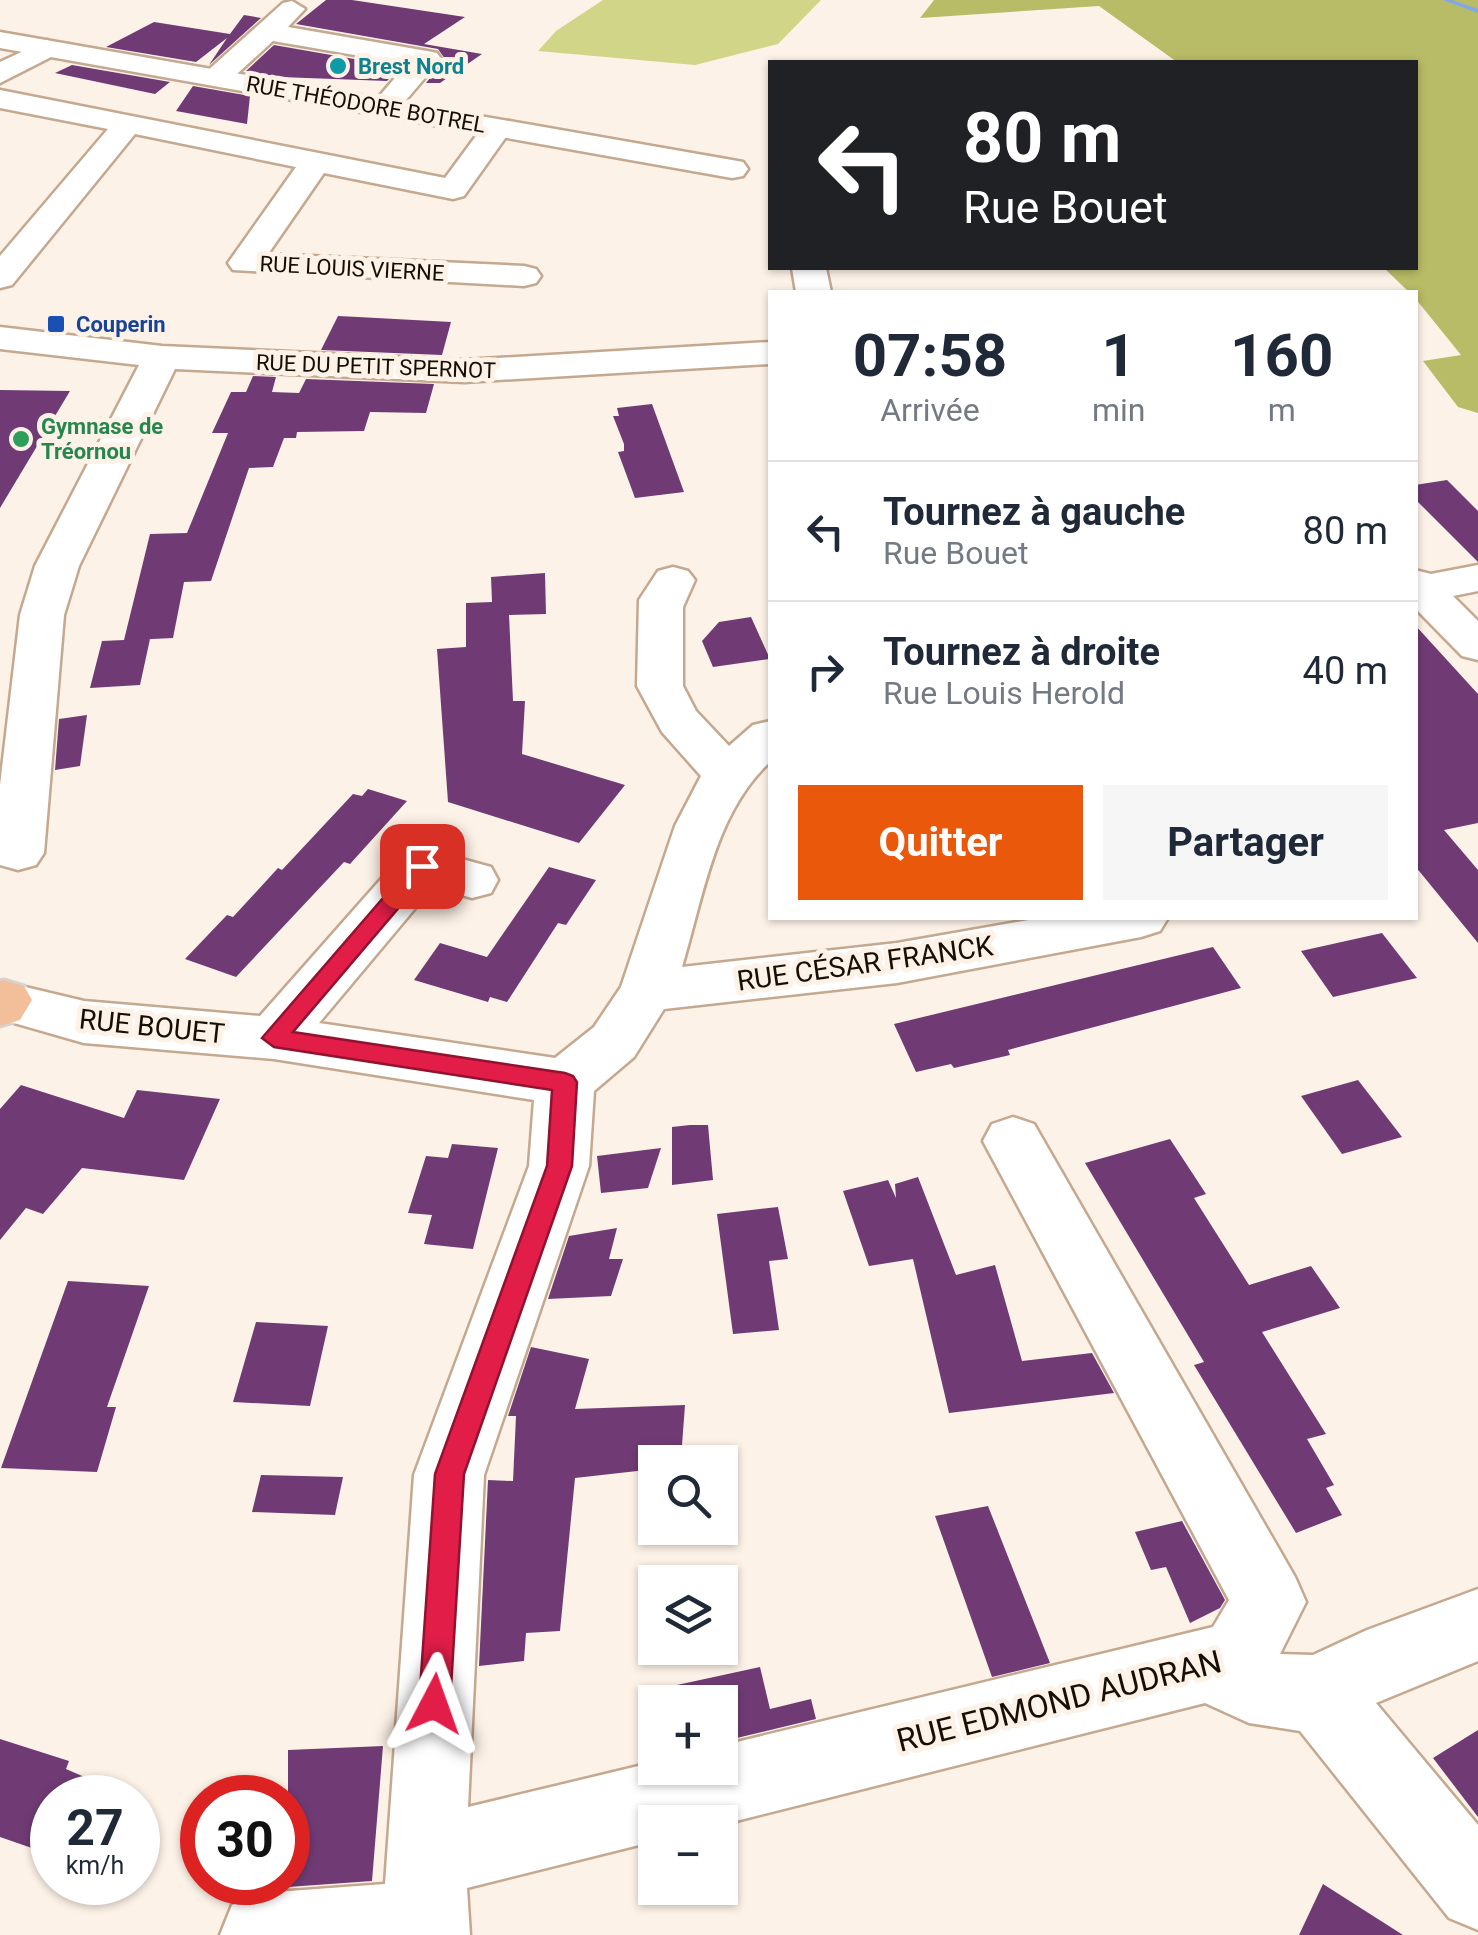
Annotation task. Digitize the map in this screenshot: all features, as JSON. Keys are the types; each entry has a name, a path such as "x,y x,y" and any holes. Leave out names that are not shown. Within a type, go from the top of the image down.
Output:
{"street":[{"path":"216,78 294,6 265,2"},
{"path":"267,32 427,59 385,108"},
{"name":"RUE THÉODORE BOTREL","path":"0,40 732,169"},
{"path":"0,74 47,48"},
{"path":"0,100 453,188 498,127"},
{"path":"0,278 128,124"},
{"name":"RUE LOUIS VIERNE","path":"316,161 246,264 524,276"},
{"name":"RUE DU PETIT SPERNOT","path":"0,338 162,357 498,371 649,358 768,354"},
{"path":"18,853 42,615 58,566 162,357"},
{"path":"1418,587 1478,578"},
{"path":"673,580 663,590 659,606 663,648 658,682 667,704 727,774"},
{"path":"1418,588 1478,646"},
{"path":"427,1905 449,1474 560,1166 565,1082 614,1042 647,991 700,826 727,774 768,738"},
{"path":"274,1038 422,866 472,880"},
{"name":"RUE CÉSAR FRANCK","path":"647,991 897,963 1130,920"},
{"name":"RUE BOUET","path":"2,1003 84,1022 274,1038 565,1082"},
{"name":"RUE EDMOND AUDRAN","path":"262,1935 427,1905 1236,1658 1269,1602 1014,1141"},
{"path":"1208,1665 1248,1685 1284,1693 1318,1693 1366,1667 1478,1626"},
{"path":"1318,1693 1478,1889"}],"green space":[{"path":"603,0 821,0 778,44 695,65 538,51 556,31"},
{"path":"934,0 1478,0 1478,413 1458,407 1423,361 1461,355 1418,302 1418,290 1407,290 1386,270 1418,270 1418,60 1174,60 1099,6 920,18"}],"building":[{"path":"326,0 352,0 465,17 424,44 482,54 440,83 426,83 445,59 438,49 296,24"},
{"path":"244,15 261,18 209,65 227,38 196,62 106,47 154,22 230,34"},
{"name":"Brest Nord","path":"274,45 400,67 387,81 280,77 246,71"},
{"path":"72,65 170,82 155,94 55,73"},
{"path":"193,86 250,96 247,124 176,111"},
{"path":"338,316 451,322 442,355 321,350"},
{"path":"253,376 276,377 272,392 299,393 306,379 434,384 426,413 370,412 364,431 297,432 296,438 284,438 273,467 249,468 211,581 184,582 173,638 150,639 140,685 90,688 102,641 124,640 150,534 187,533 228,433 212,433 231,392 246,392"},
{"name":"Gymnase de Tréornou","path":"0,390 70,391 0,508"},
{"path":"652,404 684,492 635,498 618,452 624,451 624,444 613,416 619,416 617,408"},
{"path":"1447,480 1478,511 1478,562 1418,502 1418,485"},
{"path":"545,573 546,614 509,615 513,701 525,701 522,754 625,785 579,843 448,802 437,649 466,647 466,603 492,602 491,577"},
{"path":"751,617 768,659 713,667 702,641 719,622"},
{"path":"1418,628 1478,694 1478,823 1444,830 1478,870 1478,943 1418,870"},
{"path":"87,715 80,766 55,770 59,719"},
{"path":"368,789 407,801 350,864 344,862 236,977 185,959 227,915 233,917 278,868 282,870 353,794 362,796"},
{"path":"549,867 596,880 566,925 558,923 507,1002 490,997 488,1002 414,980 440,943 487,957"},
{"path":"1382,933 1417,978 1333,997 1301,951"},
{"path":"1213,947 1241,988 1008,1050 1010,1055 916,1072 894,1024"},
{"path":"1358,1080 1402,1137 1342,1154 1301,1096"},
{"path":"21,1085 124,1118 137,1090 220,1099 184,1180 82,1168 43,1214 26,1208 0,1240 0,1109"},
{"path":"708,1125 713,1180 672,1185 672,1127"},
{"path":"1170,1139 1206,1194 1194,1198 1249,1285 1311,1266 1340,1308 1262,1332 1326,1434 1307,1439 1334,1485 1326,1488 1342,1515 1296,1533 1194,1365 1204,1362 1085,1163"},
{"path":"452,1144 498,1148 473,1249 424,1244 432,1215 408,1213 426,1156 448,1158"},
{"path":"661,1148 648,1188 601,1193 597,1156"},
{"path":"918,1177 956,1275 995,1265 1022,1361 1092,1353 1114,1393 949,1413 913,1259 869,1266 843,1191 888,1180 896,1198 895,1184"},
{"path":"778,1207 788,1259 769,1261 779,1330 733,1334 717,1214"},
{"path":"617,1228 609,1259 623,1259 611,1296 548,1299 569,1236"},
{"path":"68,1281 149,1286 107,1407 116,1407 97,1472 1,1468"},
{"path":"256,1322 328,1326 310,1406 233,1402"},
{"path":"531,1347 589,1359 575,1409 685,1405 682,1445 638,1445 638,1471 575,1478 560,1631 526,1633 524,1661 479,1666 488,1480 513,1481 516,1416 508,1416"},
{"path":"261,1475 343,1477 335,1515 252,1512"},
{"path":"988,1506 1050,1663 992,1677 935,1516"},
{"path":"1182,1521 1225,1600 1220,1608 1190,1623 1166,1567 1151,1570 1135,1532"},
{"path":"760,1667 770,1709 811,1699 816,1719 738,1738 738,1685 677,1685"},
{"path":"1478,1730 1478,1817 1433,1758"},
{"path":"0,1739 69,1761 66,1769 80,1775 30,1775 30,1847 0,1837"},
{"path":"383,1746 372,1881 310,1885 310,1775 288,1775 288,1750"},
{"path":"1323,1884 1403,1935 1299,1935"}],"waterway":[{"path":"1446,0 1478,11"}],"place":[{"name":"Brest Nord","path":"338,66"},
{"name":"Couperin","path":"56,324"},
{"name":"Gymnase de Tréornou","path":"21,439"}],"route":[{"path":"422,866 274,1038 565,1082 560,1166 449,1474 434,1704"}]}
